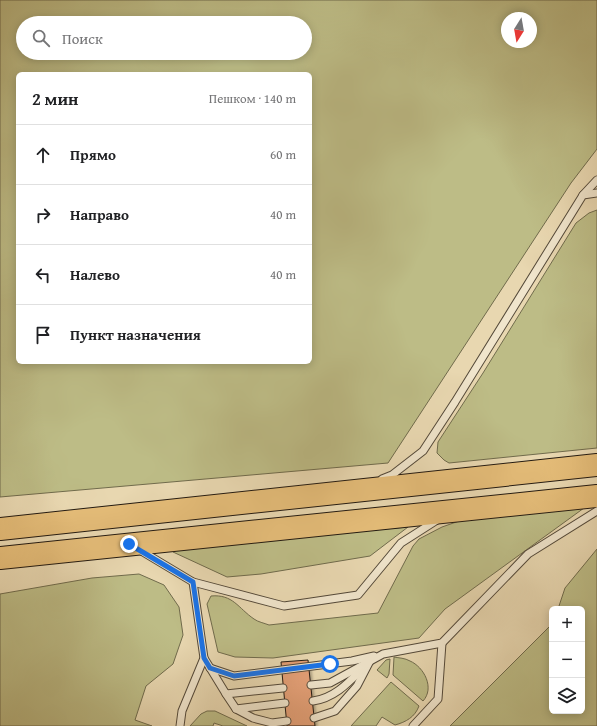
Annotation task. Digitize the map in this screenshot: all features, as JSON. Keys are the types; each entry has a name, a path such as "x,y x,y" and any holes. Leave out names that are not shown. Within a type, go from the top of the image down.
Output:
{"highway":[{"path":"0,529 597,465"},
{"path":"0,558 597,496"}],"lane":[{"path":"353,492 392,475 423,451 583,195 597,180"},
{"path":"583,195 597,193"},
{"path":"129,544 193,582 284,606 358,595 401,543 452,510"},
{"path":"210,668 234,676 352,661 442,643 528,554 597,511"},
{"path":"193,582 204,658 236,709 253,718 272,723 287,721"},
{"path":"413,726 438,699 442,643"},
{"path":"311,685 330,682 383,654"},
{"path":"180,726 182,711 204,658"},
{"path":"312,701 321,700 341,690 370,661"},
{"path":"314,718 335,712 357,686 370,661"},
{"path":"226,694 284,688"},
{"path":"236,709 285,704"}],"shaded area":[{"path":"0,0 597,0 597,149 571,183 388,463 0,497"},
{"path":"597,210 597,448 449,463 437,453 438,442 483,373 576,223 589,213"},
{"path":"584,508 445,609 419,638 273,658 235,657 218,652 207,604 211,596 219,596 230,599 254,619 269,625 378,613 413,546 419,539 442,527 462,520"},
{"path":"408,527 370,556 261,574 227,577 173,552 173,547"},
{"path":"597,549 597,726 450,726 549,627 549,714 585,714 585,606 559,606 565,588"},
{"path":"139,574 164,585 179,607 183,635 173,664 146,686 135,720 152,726 0,726 0,594 92,578"},
{"path":"394,657 410,661 420,668 428,684 428,690 423,701 393,675"},
{"path":"390,659 389,674 387,678 377,670 386,660"},
{"path":"391,682 419,706 413,716 406,721 395,725 382,717 376,726 351,726"},
{"path":"207,711 215,711 247,726 223,726 214,723 213,726 190,726 201,714"}],"building":[{"path":"308,660 315,726 287,726 281,662"}],"route":[{"path":"129,544 193,582 204,658 210,668 234,676 330,664"}]}
